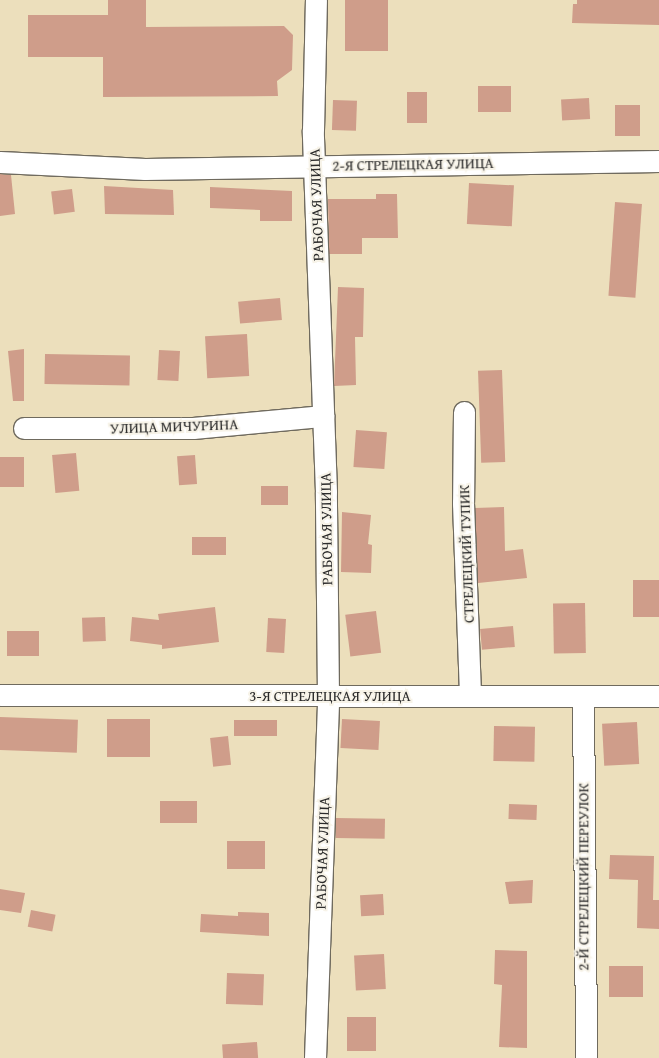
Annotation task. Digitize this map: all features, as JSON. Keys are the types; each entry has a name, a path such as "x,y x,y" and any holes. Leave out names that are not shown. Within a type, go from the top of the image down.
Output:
{"street":[{"name":"РАБОЧАЯ УЛИЦА","path":"315,1058 328,696 323,416 314,165 316,0"},
{"name":"2-Я СТРЕЛЕЦКАЯ УЛИЦА","path":"0,162 145,169 314,165 659,161"},
{"name":"СТРЕЛЕЦКИЙ ТУПИК","path":"464,412 463,503 470,696"},
{"name":"УЛИЦА МИЧУРИНА","path":"24,428 193,428 323,416"},
{"name":"3-Я СТРЕЛЕЦКАЯ УЛИЦА","path":"0,695 659,696"},
{"name":"2-Й СТРЕЛЕЦКИЙ ПЕРЕУЛОК","path":"583,696 586,1058"}],"building":[{"path":"108,0 146,0 146,27 284,26 293,35 292,70 277,81 278,96 103,97 103,57 28,57 28,15 108,15"},
{"path":"345,0 388,0 388,51 345,51"},
{"path":"577,0 659,0 659,25 572,23 573,4 577,4"},
{"path":"478,86 511,86 511,112 478,112"},
{"path":"407,92 427,92 427,123 407,123"},
{"path":"589,98 590,119 562,120 561,99"},
{"path":"333,100 357,101 356,131 332,130"},
{"path":"615,105 640,105 640,136 615,136"},
{"path":"0,174 11,175 15,214 0,216"},
{"path":"469,183 514,185 512,226 467,224"},
{"path":"104,186 173,190 174,215 105,214"},
{"path":"210,187 292,191 292,221 260,221 260,210 210,208"},
{"path":"72,189 75,212 54,214 51,192"},
{"path":"376,194 397,194 398,238 362,238 362,254 329,254 328,199 376,199"},
{"path":"615,202 642,204 635,298 608,296"},
{"path":"338,287 364,288 363,337 355,337 356,385 334,386"},
{"path":"280,298 282,320 240,324 238,302"},
{"path":"247,334 249,376 207,378 205,336"},
{"path":"24,349 24,401 13,401 8,351"},
{"path":"159,350 180,351 178,381 157,380"},
{"path":"45,354 130,355 129,385 44,384"},
{"path":"502,370 505,462 481,463 478,371"},
{"path":"356,430 387,432 384,469 353,467"},
{"path":"76,453 79,491 55,493 52,455"},
{"path":"195,455 197,484 179,485 177,456"},
{"path":"0,457 24,457 24,487 0,487"},
{"path":"261,486 288,486 288,505 261,505"},
{"path":"504,507 505,551 523,549 527,578 478,583 475,508"},
{"path":"342,512 371,515 368,544 372,545 371,573 341,572"},
{"path":"192,537 226,537 226,555 192,555"},
{"path":"633,580 659,580 659,617 633,617"},
{"path":"585,603 586,653 554,654 553,604"},
{"path":"215,607 219,642 162,649 162,645 130,641 132,617 159,620 158,614"},
{"path":"376,611 381,653 350,656 345,615"},
{"path":"105,617 106,641 83,642 82,618"},
{"path":"268,618 286,619 284,653 266,652"},
{"path":"513,626 515,647 482,650 480,629"},
{"path":"7,631 39,631 39,656 7,656"},
{"path":"0,717 78,720 77,753 0,750"},
{"path":"107,719 150,719 150,757 107,757"},
{"path":"342,719 380,721 378,750 340,748"},
{"path":"234,720 277,720 277,736 234,736"},
{"path":"637,722 639,764 604,766 602,724"},
{"path":"494,726 535,727 534,762 493,761"},
{"path":"228,736 231,765 213,767 210,738"},
{"path":"160,801 197,801 197,823 160,823"},
{"path":"509,804 537,805 536,820 508,819"},
{"path":"336,818 385,819 385,839 336,838"},
{"path":"227,841 265,841 265,869 227,869"},
{"path":"610,855 654,856 653,900 659,900 659,929 637,928 638,880 609,879"},
{"path":"533,880 532,903 509,904 505,882"},
{"path":"0,889 25,893 21,913 0,910"},
{"path":"383,894 384,915 361,916 360,895"},
{"path":"31,910 56,915 52,931 28,927"},
{"path":"238,912 269,913 269,936 200,932 201,914 238,916"},
{"path":"495,950 527,951 527,1048 499,1047 502,985 494,984"},
{"path":"384,954 386,989 356,991 354,956"},
{"path":"609,966 643,966 643,997 609,997"},
{"path":"227,973 264,974 263,1005 226,1004"},
{"path":"347,1017 376,1017 376,1051 347,1051"},
{"path":"257,1042 258,1058 223,1058 222,1044"}]}
